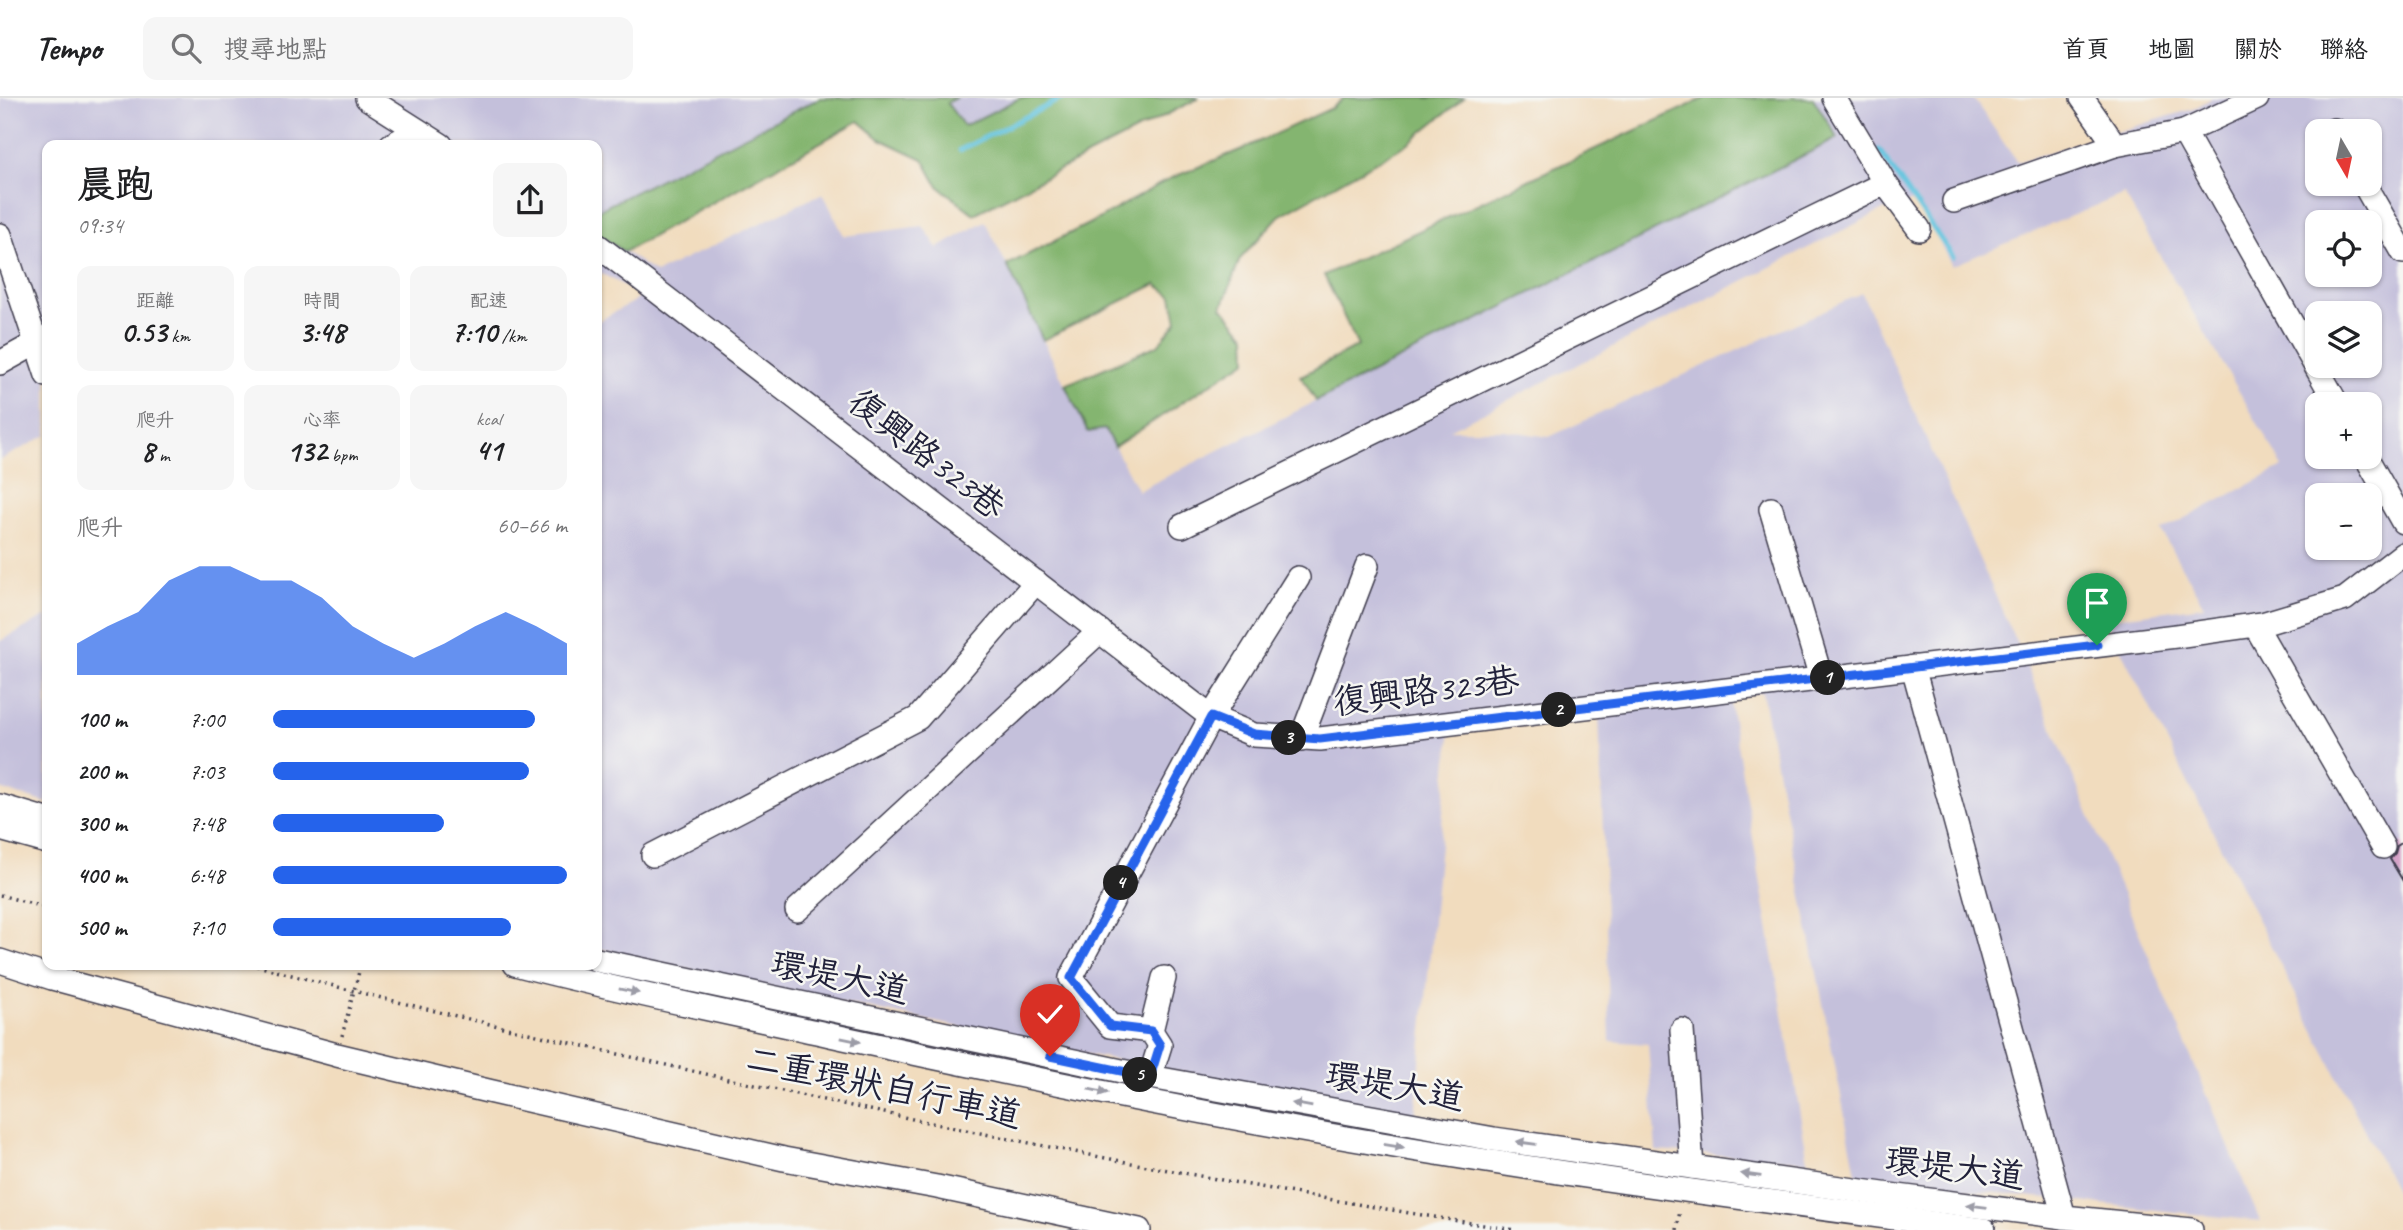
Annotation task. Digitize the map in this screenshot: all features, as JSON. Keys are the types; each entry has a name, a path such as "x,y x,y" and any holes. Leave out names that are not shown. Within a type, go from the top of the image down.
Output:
{"street":[{"path":"367,98 433,140"},
{"path":"1834,98 1885,183 1919,229"},
{"path":"2082,98 2115,145"},
{"path":"1954,201 2115,145 2184,132 2257,98"},
{"path":"401,140 418,131"},
{"path":"2184,132 2330,392"},
{"path":"1182,526 1885,183"},
{"path":"2371,196 2403,252"},
{"path":"0,235 41,341 0,363"},
{"name":"復興路323巷","path":"602,249 1211,717 1254,734 1320,739 2255,625 2345,599 2403,554"},
{"path":"2373,469 2403,522"},
{"path":"1771,509 1821,678"},
{"path":"1301,739 1367,566"},
{"path":"1151,1031 1110,1026 1071,978 1211,717 1298,578"},
{"path":"653,855 918,718 1036,582"},
{"path":"2255,625 2383,847"},
{"path":"797,910 1100,631"},
{"path":"1913,667 2064,1217"},
{"path":"0,806 42,819"},
{"path":"0,829 42,841"},
{"path":"0,961 52,978 337,1055 784,1159 1139,1230"},
{"name":"環堤大道","path":"602,961 1150,1077 1494,1139 1890,1195 2191,1230"},
{"name":"環堤大道","path":"539,970 897,1049 1146,1100 1383,1144 1984,1230"},
{"path":"1150,1077 1160,1045 1151,1031 1164,978"},
{"path":"1682,1030 1692,1167"}],"path":[{"path":"0,895 42,907"},
{"name":"二重環狀自行車道","path":"272,970 738,1082 1058,1149 1399,1212 1515,1230"},
{"path":"337,1055 360,970"},
{"path":"1677,1230 1681,1201"}],"shaded area":[{"path":"0,98 820,98 602,208 602,140 42,140 42,438 0,460"},
{"path":"956,98 1020,98 964,127 946,103"},
{"path":"1813,98 1973,98 2017,162 2193,109 2212,98 2403,98 2403,1206 2105,619 2204,606 2161,531 2283,467 2124,194 1952,266 1917,200 1885,209 1449,430 1504,430 1549,437 1862,293 2027,667 2260,1221 1857,1178 1762,692 1729,697 1808,1161 1656,1151 1648,1044 1610,1041 1599,714 1451,726 1415,1117 1091,1055 602,949 602,319 643,296 602,274 602,236 656,273 823,193 844,236 923,226 938,248 985,221 1088,432 1105,429 1138,491 1838,138"},
{"path":"42,619 42,802 0,789 0,641"}],"green space":[{"path":"820,98 956,98 947,103 964,126 1020,98 1199,98 974,214 938,186 923,159 880,139 859,121 624,252 602,237 602,208"},
{"path":"1344,98 1464,98 1406,145 1279,216 1240,259 1222,307 1246,336 1247,360 1114,447 1105,429 1088,432 1065,385 1158,345 1177,321 1172,296 1156,284 1043,340 1007,265 1169,179 1332,108"},
{"path":"1705,98 1813,98 1838,138 1316,401 1301,376 1358,346 1324,275"}],"building":[{"path":"2403,842 2403,881 2390,859 2397,846"}],"waterway":[{"path":"960,150 1063,98"},
{"path":"1879,150 1953,257"}],"route":[{"path":"1050,1056 1150,1077 1160,1045 1151,1031 1110,1026 1071,978 1211,717 1254,734 1320,739 2097,645"}]}
